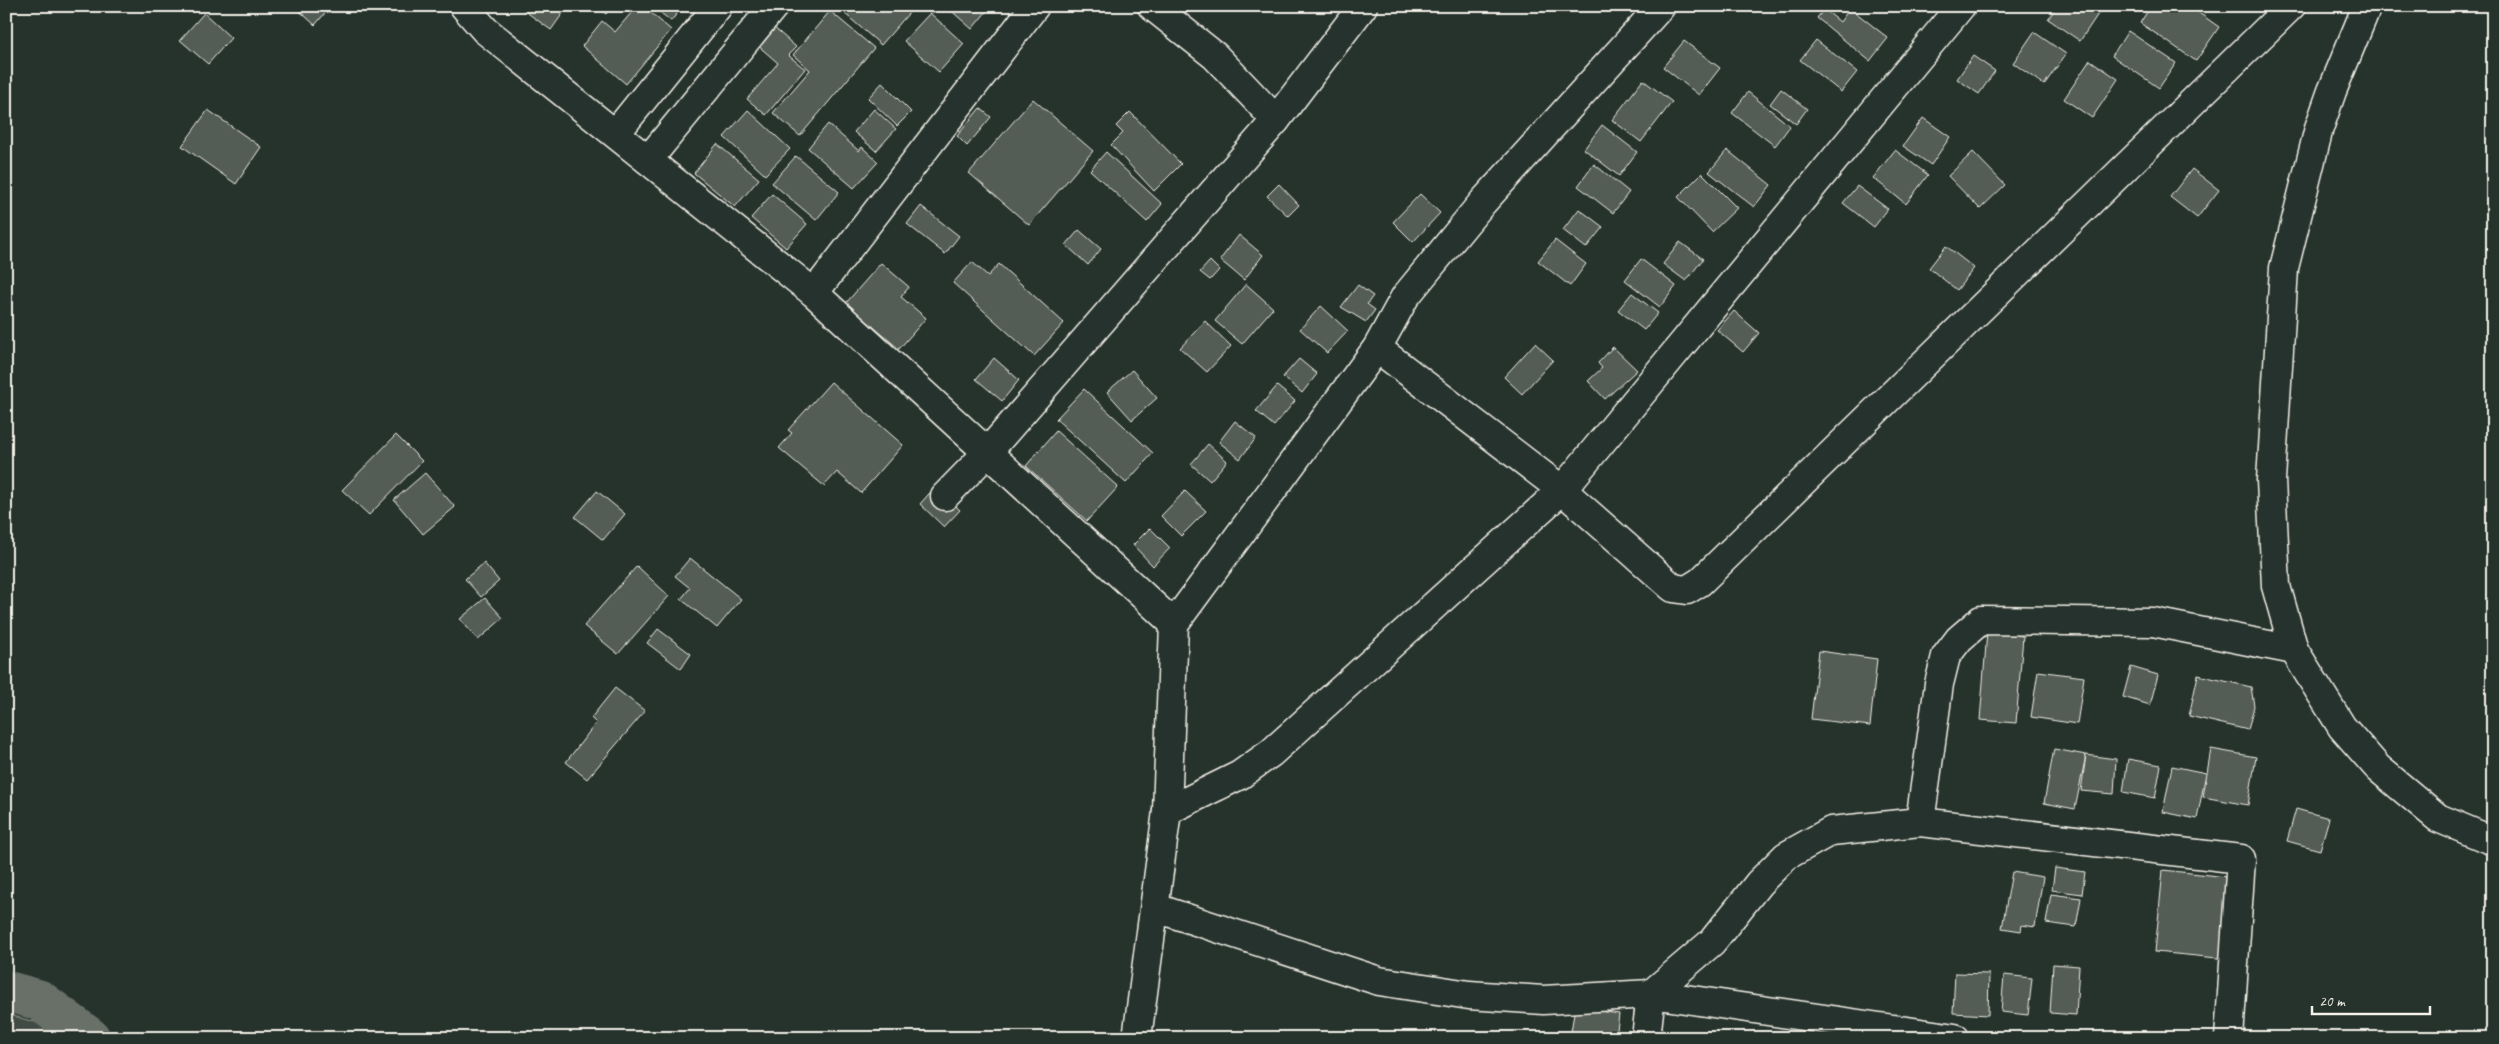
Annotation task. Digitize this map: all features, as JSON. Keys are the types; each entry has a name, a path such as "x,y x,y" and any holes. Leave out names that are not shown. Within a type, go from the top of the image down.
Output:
{"street":[{"path":"464,6 485,30 814,293 986,454 1174,624"},
{"path":"616,133 718,6"},
{"path":"648,160 774,6"},
{"path":"814,293 1035,6"},
{"path":"1152,6 1215,56 1276,120"},
{"path":"945,496 986,454 1276,120 1362,6"},
{"path":"1137,1038 1156,908 1167,811 1174,624 1377,348 1405,297 1482,202 1661,6"},
{"path":"1167,811 1240,775 1271,753 1562,490 1961,6"},
{"path":"1377,348 1562,490 1673,588 1688,590 1700,582 2291,6"},
{"path":"2367,6 2332,91 2320,128 2284,268 2271,480 2276,586 2294,650 2342,727 2378,768 2438,818 2493,841"},
{"path":"1920,822 1939,684 1946,656 1959,639 1981,620 2153,622 2294,650"},
{"path":"1646,1038 1651,994 1712,942 1759,882 1786,856 1831,830 1920,822 2241,859 2229,1038"},
{"path":"1156,908 1379,981 1469,995 1542,1000 1651,994 1955,1038"}],"shaded area":[{"path":"6,1014 89,1037 90,1038 6,1038"}],"building":[{"path":"294,6 331,6 315,25"},
{"path":"518,6 568,6 551,30"},
{"path":"596,6 613,6 606,14"},
{"path":"637,6 643,6 671,30 626,84 582,46 602,21 615,32"},
{"path":"652,6 683,6 671,21"},
{"path":"816,6 827,6 822,11"},
{"path":"836,6 915,6 881,45"},
{"path":"946,6 991,6 972,29"},
{"path":"2057,6 2093,6 2100,11 2080,41 2048,19"},
{"path":"2151,6 2189,6 2219,27 2196,61 2140,23"},
{"path":"1850,8 1888,38 1870,61 1817,18 1824,9 1840,22"},
{"path":"830,11 874,48 800,136 773,113 810,70 793,55"},
{"path":"204,13 231,38 208,64 180,40"},
{"path":"930,13 964,44 939,72 904,41"},
{"path":"771,25 796,47 788,55 805,69 766,115 747,99 778,63 755,43"},
{"path":"2128,31 2176,63 2159,88 2112,56"},
{"path":"2034,32 2066,54 2044,85 2013,63"},
{"path":"1816,40 1857,72 1841,92 1800,60"},
{"path":"1684,41 1720,68 1699,95 1663,67"},
{"path":"1973,56 1995,71 1979,94 1957,79"},
{"path":"2090,60 2118,79 2092,118 2064,99"},
{"path":"1643,80 1672,102 1641,142 1612,120"},
{"path":"882,83 911,112 897,126 868,98"},
{"path":"1781,89 1807,109 1796,124 1770,104"},
{"path":"1748,92 1790,126 1775,146 1732,113"},
{"path":"1033,99 1093,151 1029,225 969,173"},
{"path":"980,108 991,117 967,146 957,136"},
{"path":"874,109 896,129 876,151 854,132"},
{"path":"208,110 261,147 236,184 182,146"},
{"path":"748,110 790,149 765,175 724,137"},
{"path":"1130,112 1181,164 1154,191 1111,145 1123,133 1116,126"},
{"path":"1923,118 1950,137 1931,165 1903,146"},
{"path":"828,124 859,151 862,147 878,162 854,188 808,148"},
{"path":"1602,125 1637,152 1619,176 1584,149"},
{"path":"717,144 759,179 735,207 694,173"},
{"path":"1727,150 1771,185 1754,207 1709,172"},
{"path":"1895,150 1928,175 1906,204 1873,178"},
{"path":"1106,152 1162,204 1147,222 1090,170"},
{"path":"1973,152 2005,185 1980,209 1948,176"},
{"path":"796,156 839,192 816,220 772,183"},
{"path":"1594,164 1629,192 1613,213 1578,186"},
{"path":"2192,169 2219,190 2197,218 2170,197"},
{"path":"1702,173 1737,208 1712,232 1678,197"},
{"path":"1279,184 1299,205 1288,216 1267,196"},
{"path":"1857,186 1888,209 1874,227 1843,203"},
{"path":"772,194 807,224 786,248 751,218"},
{"path":"1420,194 1440,213 1413,242 1393,222"},
{"path":"921,206 959,236 945,254 907,224"},
{"path":"1579,209 1603,227 1586,248 1563,230"},
{"path":"1079,230 1101,249 1088,265 1066,245"},
{"path":"1239,235 1263,255 1244,280 1220,260"},
{"path":"1555,240 1586,264 1570,286 1538,261"},
{"path":"1680,242 1703,259 1686,281 1663,264"},
{"path":"1946,246 1974,268 1957,290 1929,268"},
{"path":"1641,259 1676,286 1660,307 1625,280"},
{"path":"1210,261 1219,270 1210,280 1200,272"},
{"path":"972,262 988,276 999,264 1064,323 1034,356 953,283"},
{"path":"881,263 909,287 901,297 926,318 899,349 846,303"},
{"path":"1246,284 1273,308 1242,344 1215,321"},
{"path":"1358,285 1373,296 1367,304 1375,310 1366,322 1341,307"},
{"path":"1632,293 1658,313 1644,330 1618,310"},
{"path":"1321,306 1348,331 1327,353 1300,329"},
{"path":"1734,311 1759,333 1743,352 1717,330"},
{"path":"1205,321 1231,346 1207,372 1180,348"},
{"path":"1535,343 1553,360 1522,394 1504,377"},
{"path":"1613,347 1637,370 1605,399 1588,381 1602,368 1598,363"},
{"path":"994,358 1019,380 1002,401 976,379"},
{"path":"1299,359 1317,374 1302,393 1283,377"},
{"path":"1132,370 1157,398 1132,420 1107,392"},
{"path":"831,382 903,445 861,493 837,472 824,486 779,448 792,433 788,430"},
{"path":"1277,386 1295,401 1274,426 1256,411"},
{"path":"1084,389 1153,453 1126,483 1056,419"},
{"path":"1235,421 1256,438 1240,459 1219,442"},
{"path":"1056,431 1118,487 1087,521 1026,466"},
{"path":"396,435 422,461 369,515 342,490"},
{"path":"1208,444 1227,461 1210,481 1191,464"},
{"path":"425,473 455,507 423,534 394,500"},
{"path":"935,487 960,510 944,527 920,504"},
{"path":"597,491 625,514 603,540 575,517"},
{"path":"1185,491 1206,511 1181,536 1161,516"},
{"path":"1150,528 1170,548 1153,566 1133,545"},
{"path":"690,558 741,599 717,628 681,599 690,588 675,576"},
{"path":"484,563 499,581 481,597 465,579"},
{"path":"637,566 669,596 618,654 584,626"},
{"path":"485,598 503,618 478,640 460,619"},
{"path":"658,629 691,654 681,669 647,643"},
{"path":"1987,632 2023,636 2016,723 1980,720"},
{"path":"1819,651 1877,659 1870,726 1811,719"},
{"path":"2131,667 2158,675 2150,705 2123,697"},
{"path":"2038,671 2084,677 2077,724 2031,717"},
{"path":"2198,675 2251,687 2254,706 2248,730 2189,716"},
{"path":"615,688 645,711 587,779 566,762 596,723 591,718"},
{"path":"2054,749 2086,755 2075,809 2044,803"},
{"path":"2211,749 2256,757 2248,805 2203,797"},
{"path":"2086,755 2116,759 2114,794 2081,791"},
{"path":"2128,759 2161,765 2155,798 2123,792"},
{"path":"2172,766 2206,773 2197,819 2163,812"},
{"path":"2296,809 2329,818 2320,850 2287,841"},
{"path":"2055,868 2085,872 2082,894 2052,890"},
{"path":"2163,870 2236,878 2228,959 2155,952"},
{"path":"2012,872 2043,877 2035,927 2022,925 2021,931 2002,928"},
{"path":"2051,894 2081,898 2076,927 2046,923"},
{"path":"2053,964 2079,966 2076,1015 2050,1013"},
{"path":"1955,973 1989,974 1988,1015 1953,1013"},
{"path":"2004,975 2032,978 2028,1015 2001,1012"},
{"path":"1575,1007 1619,1014 1616,1038 1570,1038"}],"waterway":[{"path":"6,991 39,1000 90,1038"}]}
